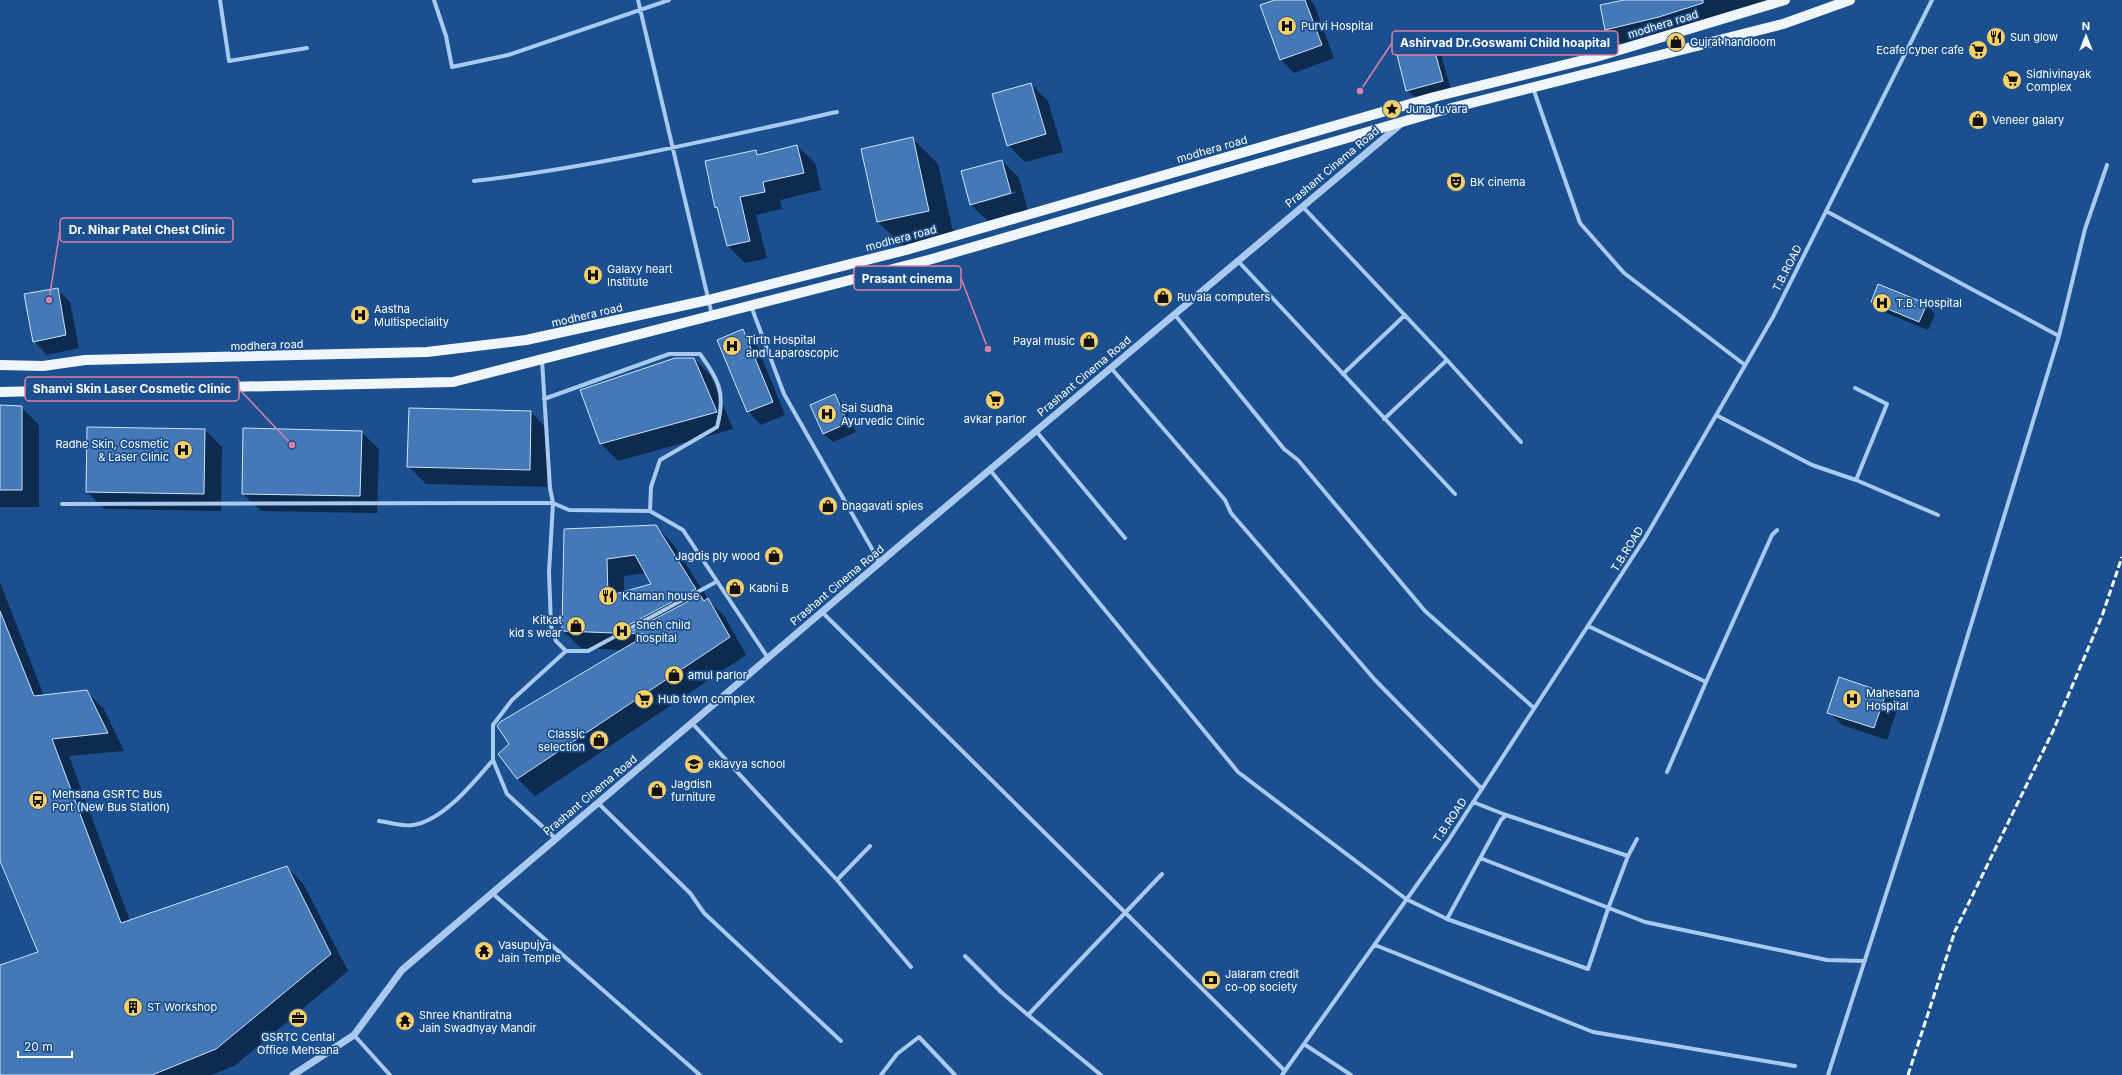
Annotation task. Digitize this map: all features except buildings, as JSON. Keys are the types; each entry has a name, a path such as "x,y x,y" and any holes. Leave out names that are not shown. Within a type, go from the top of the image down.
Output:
{"main road":[{"name":"modhera road","path":"0,365 43,366 85,360 427,352 526,340 708,300 906,250 1434,97 1596,57 1785,0"},
{"path":"0,392 453,382 932,259 1405,120 1783,24 1850,0"}],"street":[{"path":"220,0 229,60 307,48"},
{"path":"434,0 446,36 452,67 508,55 669,0"},
{"path":"638,0 712,315"},
{"name":"T.B.ROAD","path":"1284,1073 1375,945 1482,789 1645,538 1773,317 1932,0"},
{"path":"1532,87 1580,223 1624,272 1745,365"},
{"path":"474,181 531,174 673,148 837,112"},
{"name":"Prashant Cinema Road","path":"293,1075 354,1035 402,970 822,612 1405,120"},
{"path":"1828,1075 1942,720 2059,336 2085,229 2107,166"},
{"path":"1303,207 1447,360 1521,442"},
{"path":"1826,211 2059,336"},
{"path":"1238,261 1454,494"},
{"path":"751,305 784,394 880,563"},
{"path":"1174,314 1284,449 1298,460 1425,612 1534,708"},
{"path":"1343,374 1404,315"},
{"path":"544,399 669,354 700,354 715,375 723,406 717,427 660,460 651,487 650,511"},
{"path":"542,360 553,503 549,572 551,626 556,641 566,651"},
{"path":"1384,419 1447,360"},
{"path":"1111,368 1224,500 1231,513 1375,680 1482,789"},
{"path":"1855,388 1887,404 1856,480"},
{"path":"1716,415 1812,465 1856,480 1938,515"},
{"path":"1036,431 1124,538"},
{"path":"990,470 1238,772 1406,900 1447,920 1588,969 1608,909 1628,856 1637,839"},
{"path":"62,504 553,503 569,510 650,511 683,530 716,582 768,658"},
{"path":"1667,772 1772,535 1776,530"},
{"path":"556,839 507,794 493,760 493,725 512,700 566,651 588,650 716,582"},
{"path":"822,612 1284,1073"},
{"path":"1588,626 1706,682"},
{"path":"692,723 837,880 911,968"},
{"path":"379,821 413,826 430,818 457,800 493,760"},
{"path":"1473,802 1506,815 1628,856"},
{"path":"598,803 690,893 704,913 841,1041"},
{"path":"1447,920 1501,820 1506,815"},
{"path":"837,880 870,846"},
{"path":"1480,858 1608,909 1645,922 1827,960 1865,962"},
{"path":"1028,1016 1162,874"},
{"path":"492,893 700,1075"},
{"path":"1375,945 1593,1032 1795,1066"},
{"path":"965,956 1001,992 1028,1016 1101,1075"},
{"path":"354,1035 390,1075"},
{"path":"881,1075 897,1054 919,1037 955,1075"},
{"path":"1304,1044 1351,1075"}],"railway":[{"path":"1908,1075 1955,931 2053,731 2102,616 2122,557"}],"place":[{"name":"Purvi Hospital","path":"1287,26"},
{"name":"Sun glow","path":"1996,37"},
{"name":"Gujrat handloom","path":"1676,42"},
{"name":"Ecafe cyber cafe","path":"1978,50"},
{"name":"Sidhivinayak Complex","path":"2012,80"},
{"name":"Ashirvad Dr.Goswami Child hoapital","path":"1360,91"},
{"name":"Juna fuvara","path":"1392,109"},
{"name":"Veneer galary","path":"1978,120"},
{"name":"BK cinema","path":"1456,182"},
{"name":"Galaxy heart Institute","path":"593,275"},
{"name":"Ruvala computers","path":"1163,297"},
{"name":"Dr. Nihar Patel Chest Clinic","path":"49,300"},
{"name":"T.B. Hospital","path":"1882,303"},
{"name":"Aastha Multispeciality","path":"360,315"},
{"name":"Payal music","path":"1089,341"},
{"name":"Tirth Hospital and Laparoscopic","path":"732,346"},
{"name":"Prasant cinema","path":"988,349"},
{"name":"avkar parlor","path":"995,400"},
{"name":"Sai Sudha Ayurvedic Clinic","path":"827,414"},
{"name":"Shanvi Skin Laser Cosmetic Clinic","path":"292,445"},
{"name":"Radhe Skin, Cosmetic & Laser Clinic","path":"183,450"},
{"name":"bhagavati spies","path":"828,506"},
{"name":"Jagdis ply wood","path":"774,556"},
{"name":"Kabhi B","path":"735,588"},
{"name":"Khaman house","path":"608,596"},
{"name":"Kitkat kid s wear","path":"576,626"},
{"name":"Sneh child hospital","path":"622,631"},
{"name":"amul parlor","path":"674,675"},
{"name":"Hub town complex","path":"644,699"},
{"name":"Mahesana Hospital","path":"1852,699"},
{"name":"Classic selection","path":"599,740"},
{"name":"eklavya school","path":"694,764"},
{"name":"Jagdish furniture","path":"657,790"},
{"name":"Mehsana GSRTC Bus Port (New Bus Station)","path":"38,800"},
{"name":"Vasupujya Jain Temple","path":"484,951"},
{"name":"Jalaram credit co-op society","path":"1211,980"},
{"name":"ST Workshop","path":"133,1007"},
{"name":"GSRTC Cental Office Mehsana","path":"298,1018"},
{"name":"Shree Khantiratna Jain Swadhyay Mandir","path":"405,1021"}]}
